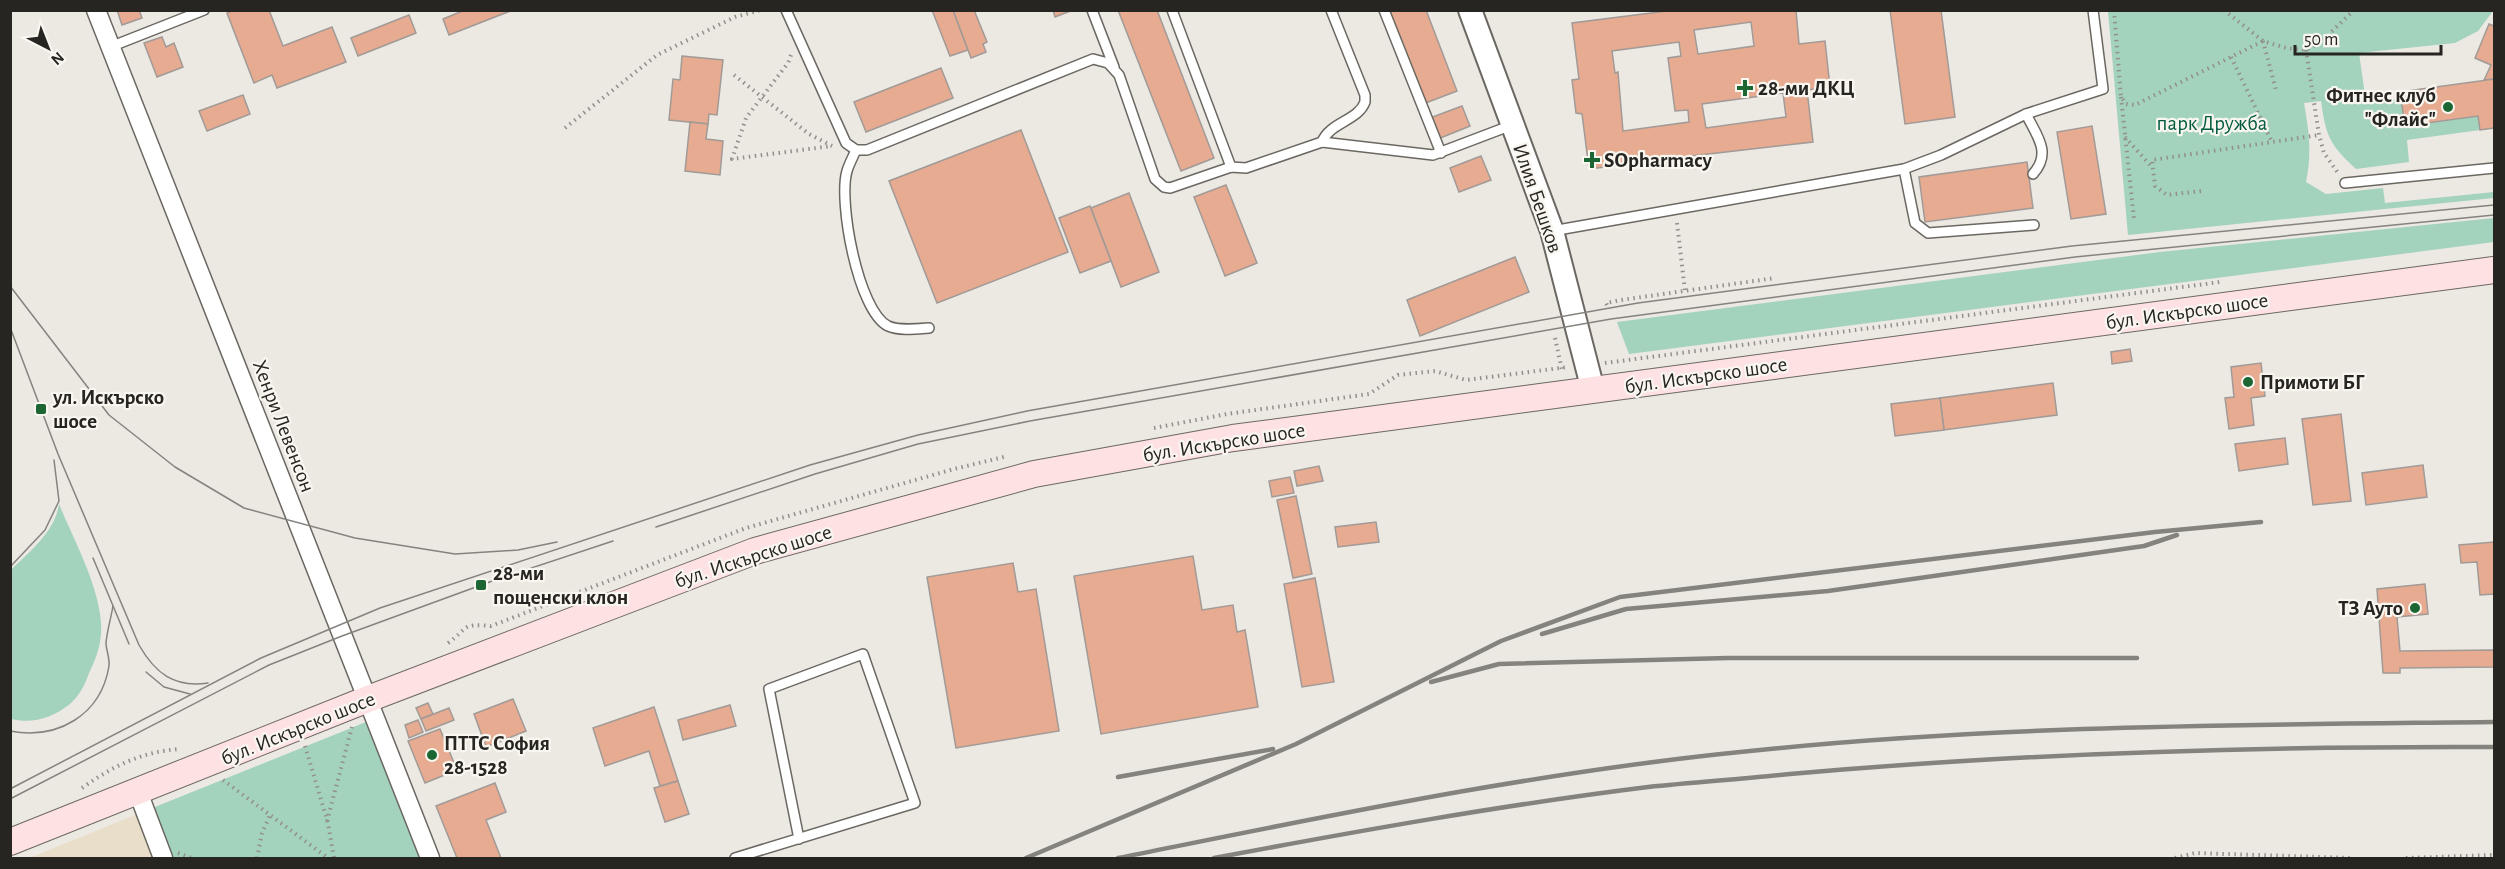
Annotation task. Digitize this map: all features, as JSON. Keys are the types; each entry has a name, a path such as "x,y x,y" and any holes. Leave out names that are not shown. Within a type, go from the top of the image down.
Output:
{"main road":[{"name":"бул. Искърско шосе","path":"10,843 368,699 755,551 1034,474 1233,438 2494,270"}],"street":[{"name":"Хенри Левенсон","path":"96,10 430,858"},
{"name":"Илия Бешков","path":"1470,10 1552,231 1593,390"},
{"path":"138,792 163,858"}],"lane":[{"path":"110,47 204,10"},
{"path":"786,10 846,143 856,150 867,150 1093,59 1102,60 1114,68"},
{"path":"1092,10 1114,68 1119,75 1158,183 1170,188 1230,167 1246,168 1322,142 1423,154 1441,153 1512,125"},
{"path":"1172,10 1230,167"},
{"path":"1322,142 1329,130 1360,110 1365,102 1365,95 1331,10"},
{"path":"1384,10 1441,153"},
{"path":"1552,231 1904,169 1941,155 2026,114 2103,89 2093,10"},
{"path":"2026,114 2043,149 2042,164 2033,174"},
{"path":"856,150 846,173 846,215 859,283 874,314 888,326 908,329 929,328"},
{"path":"2345,183 2494,168"},
{"path":"1904,169 1916,223 1928,233 2034,225"},
{"path":"735,858 799,839 915,803 863,654 769,689 799,839"}],"path":[{"path":"565,128 657,55 735,17 761,10"},
{"path":"2114,10 2134,219"},
{"path":"2224,10 2263,41 2286,48 2306,50 2321,42 2354,10"},
{"path":"798,38 788,63 746,118 732,159 832,146 856,150"},
{"path":"2121,97 2126,104 2135,105 2263,41"},
{"path":"2263,41 2276,90"},
{"path":"2306,50 2319,135 2324,153 2345,183"},
{"path":"2231,57 2272,142"},
{"path":"734,75 809,134 832,146"},
{"path":"2201,191 2168,195 2155,186 2152,160 2319,135"},
{"path":"2125,136 2151,165"},
{"path":"1675,210 1685,291"},
{"path":"1600,303 1606,304 1775,278"},
{"path":"1619,361 2224,281"},
{"path":"1555,338 1561,368"},
{"path":"450,642 463,628 473,624 491,626"},
{"path":"327,821 352,728"},
{"path":"305,745 327,821 334,858"},
{"path":"223,779 328,858"},
{"path":"257,858 262,833 270,815"},
{"path":"2175,858 2195,853 2351,858"},
{"path":"2406,858 2494,855"}],"shaded area":[{"path":"145,811 164,858 29,858"}],"green space":[{"name":"парк Дружба","path":"2108,11 2493,11 2478,31 2455,43 2359,53 2366,102 2401,98 2405,126 2478,116 2480,130 2407,140 2409,162 2356,169 2330,139 2321,101 2304,103 2309,143 2306,182 2326,194 2383,188 2385,203 2494,192 2494,198 2128,235"},
{"path":"2494,218 2494,242 1629,354 1617,322 2160,252"},
{"path":"59,504 80,551 98,602 101,618 100,644 84,686 70,704 42,719 27,721 11,719 11,570 47,532 57,514"},
{"path":"376,718 430,858 164,858 145,811"}],"building":[{"path":"117,10 139,10 142,18 122,25"},
{"path":"233,10 269,10 283,46 332,27 346,62 277,88 272,75 254,83 227,13"},
{"path":"465,10 513,10 449,35 443,19"},
{"path":"932,10 953,10 968,50 950,56"},
{"path":"953,10 974,10 987,42 983,44 986,52 971,58"},
{"path":"1053,10 1073,10 1055,17"},
{"path":"1118,10 1157,10 1214,158 1181,171"},
{"path":"1387,10 1426,10 1457,91 1423,104"},
{"name":"28-ми ДКЦ","path":"1675,10 1796,10 1799,44 1825,41 1830,87 1807,90 1813,142 1683,157 1684,164 1650,168 1649,162 1589,169 1582,114 1576,113 1572,80 1579,79 1572,23","holes":["1751,22 1754,46 1698,54 1694,30","1679,42 1681,56 1668,58 1675,111 1688,110 1689,122 1623,131 1618,72 1615,73 1612,51","1783,93 1786,117 1706,128 1702,104"]},
{"path":"1890,10 1941,10 1955,117 1905,124"},
{"path":"409,15 416,33 358,56 351,38"},
{"path":"2489,24 2494,26 2494,79 2484,80 2491,65 2475,58"},
{"path":"162,37 166,47 174,43 183,67 157,77 144,43"},
{"path":"682,56 723,60 717,115 709,114 708,124 669,120 673,79 680,80"},
{"path":"941,68 953,98 866,132 854,102"},
{"name":"Фитнес клуб \"Флайс\"","path":"2494,79 2494,128 2480,130 2478,116 2405,126 2400,92"},
{"path":"243,95 250,114 207,131 199,111"},
{"path":"1462,106 1470,126 1438,139 1430,118"},
{"path":"690,122 708,124 706,139 723,141 720,175 685,171"},
{"path":"2092,126 2106,214 2071,219 2057,132"},
{"path":"1021,130 1068,252 937,303 889,181"},
{"path":"1481,156 1491,180 1459,192 1450,168"},
{"path":"2027,162 2033,208 1925,222 1919,177"},
{"path":"1226,185 1257,263 1225,276 1194,197"},
{"path":"1129,193 1159,272 1121,287 1091,208"},
{"path":"1090,206 1111,261 1080,273 1059,218"},
{"path":"1515,257 1529,292 1420,336 1407,300"},
{"path":"2130,349 2132,361 2112,364 2111,352"},
{"path":"2261,363 2265,396 2251,398 2254,425 2229,429 2225,398 2234,397 2231,367"},
{"path":"2053,383 2057,415 1944,430 1940,398"},
{"path":"1940,398 1944,430 1895,436 1891,404"},
{"path":"2341,414 2351,501 2313,505 2302,419"},
{"path":"2285,438 2288,464 2239,471 2235,444"},
{"path":"2423,465 2427,497 2366,505 2362,473"},
{"path":"1319,466 1323,481 1297,486 1294,471"},
{"path":"1290,477 1294,493 1272,497 1269,481"},
{"path":"1296,496 1312,574 1293,578 1277,500"},
{"path":"1376,522 1379,542 1338,547 1335,527"},
{"path":"2494,542 2494,594 2480,595 2477,562 2461,563 2459,545"},
{"path":"1193,556 1202,610 1233,605 1237,632 1245,630 1258,707 1101,734 1074,576"},
{"path":"1013,563 1018,592 1036,589 1059,731 956,748 927,577"},
{"path":"1315,578 1334,682 1302,687 1284,584"},
{"path":"2425,584 2428,614 2397,617 2400,651 2494,650 2494,667 2400,668 2400,673 2383,673 2377,589"},
{"path":"513,699 526,731 486,747 474,714"},
{"path":"428,703 433,714 421,719 416,708"},
{"path":"730,705 736,726 683,740 678,720"},
{"path":"654,707 678,781 660,786 649,751 605,766 593,728"},
{"path":"449,708 454,720 426,731 421,719"},
{"path":"418,720 423,732 409,738 405,725"},
{"path":"440,729 457,770 425,783 408,741"},
{"path":"678,781 689,814 665,822 654,788"},
{"path":"495,783 506,812 486,820 501,858 457,858 436,806"}],"tram line":[{"path":"10,789 261,658 380,608 810,465 918,435 1027,411 1638,303 2072,246 2494,205"},
{"path":"656,527 815,474 918,444 1030,421 1611,319 2075,257 2494,215"},
{"path":"10,286 109,415 175,467 244,508 355,538 455,554 518,550 557,542"},
{"path":"10,327 58,454 139,645 159,671 175,681 208,683"},
{"path":"10,567 45,530 59,501 54,460"},
{"path":"10,799 269,665 495,580 613,541"},
{"path":"93,558 129,644"},
{"path":"10,731 45,732 60,727 87,710 97,698 109,666 106,643 113,606"},
{"path":"146,672 164,687 190,694"}],"railway":[{"path":"1026,858 1296,744 1501,641 1620,597 2155,532 2261,522"},
{"path":"1542,634 1626,609 1828,591 2144,546 2177,535"},
{"path":"1431,682 1499,664 1728,658 2137,658"},
{"path":"1118,858 1354,811 1511,783 1750,751 1843,742 2029,731 2494,722"},
{"path":"1214,858 1376,828 1539,802 1648,787 1790,774 1966,761 2142,752 2494,747"},
{"path":"1118,777 1273,749"}],"place":[{"name":"28-ми ДКЦ","path":"1745,88"},
{"name":"Фитнес клуб \"Флайс\"","path":"2448,107"},
{"name":"SOpharmacy","path":"1592,160"},
{"name":"Примоти БГ","path":"2248,382"},
{"name":"ул. Искърско шосе","path":"41,409"},
{"name":"28-ми пощенски клон","path":"481,585"},
{"name":"ТЗ Ауто","path":"2415,608"},
{"name":"ПТТС София 28-1528","path":"432,755"}]}
